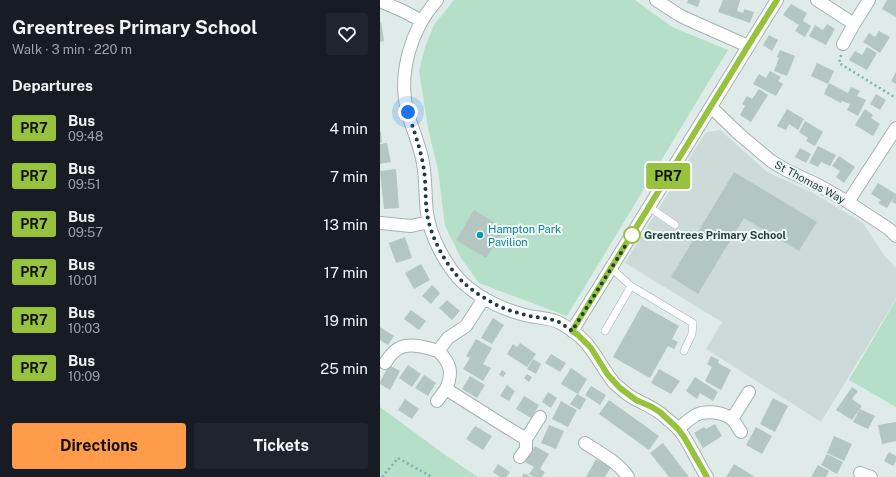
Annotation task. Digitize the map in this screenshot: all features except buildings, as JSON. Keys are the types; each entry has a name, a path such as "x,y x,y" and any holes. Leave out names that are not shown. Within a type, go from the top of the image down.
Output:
{"street":[{"path":"437,0 422,21 414,36 408,57 404,92 408,112 420,149 425,177 429,222 432,232 444,256 455,274 469,288 484,298 512,311 559,322 578,335 591,348 608,375 620,388 636,400 660,412 678,429 707,477"},
{"path":"656,0 679,15 748,46"},
{"path":"572,331 777,0"},
{"path":"817,0 854,24"},
{"path":"843,44 869,0"},
{"path":"380,1 404,11 422,21"},
{"name":"St Thomas Way","path":"711,108 738,134 771,161 848,202 889,229 896,236"},
{"path":"848,202 896,128"},
{"path":"380,223 405,226 419,225 429,222"},
{"path":"438,351 448,338 466,326 484,298"},
{"path":"385,363 394,351 403,347 415,346 430,348 438,351 450,369 450,379 446,389 437,401"},
{"path":"446,389 526,439"},
{"path":"732,418 749,392"},
{"path":"678,429 703,412 718,413 732,418 741,432"},
{"path":"520,457 526,449 526,439 540,416"},
{"path":"584,443 621,468 628,477"}],"lane":[{"path":"649,208 675,225"},
{"path":"611,268 631,286 693,323 692,334 684,351"},
{"path":"605,331 631,286"}],"path":[{"path":"843,44 839,63 896,98"},
{"path":"382,477 398,458 432,477"}],"shaded area":[{"name":"Greentrees Primary School","path":"720,130 767,172 813,193 863,223 883,254 896,268 896,299 821,422 706,349 722,322 625,263 702,138 707,132"}],"green space":[{"path":"454,0 635,0 672,27 728,50 567,316 479,283 461,258 445,226 438,170 428,128 419,71 425,47 434,25"},
{"path":"896,300 896,407 849,380"},
{"path":"380,407 448,457 478,477 380,477"}],"bus line":[{"name":"PR7","path":"707,477 678,429 660,412 636,400 620,388 608,375 591,348 583,339 572,331 777,0"}],"place":[{"name":"Hampton Park Pavilion","path":"480,235"},
{"name":"Greentrees Primary School","path":"632,235"}],"route":[{"path":"408,112 420,149 424,171 427,213 432,232 455,274 469,288 484,298 518,313 559,322 572,331 634,232 632,235"}]}
